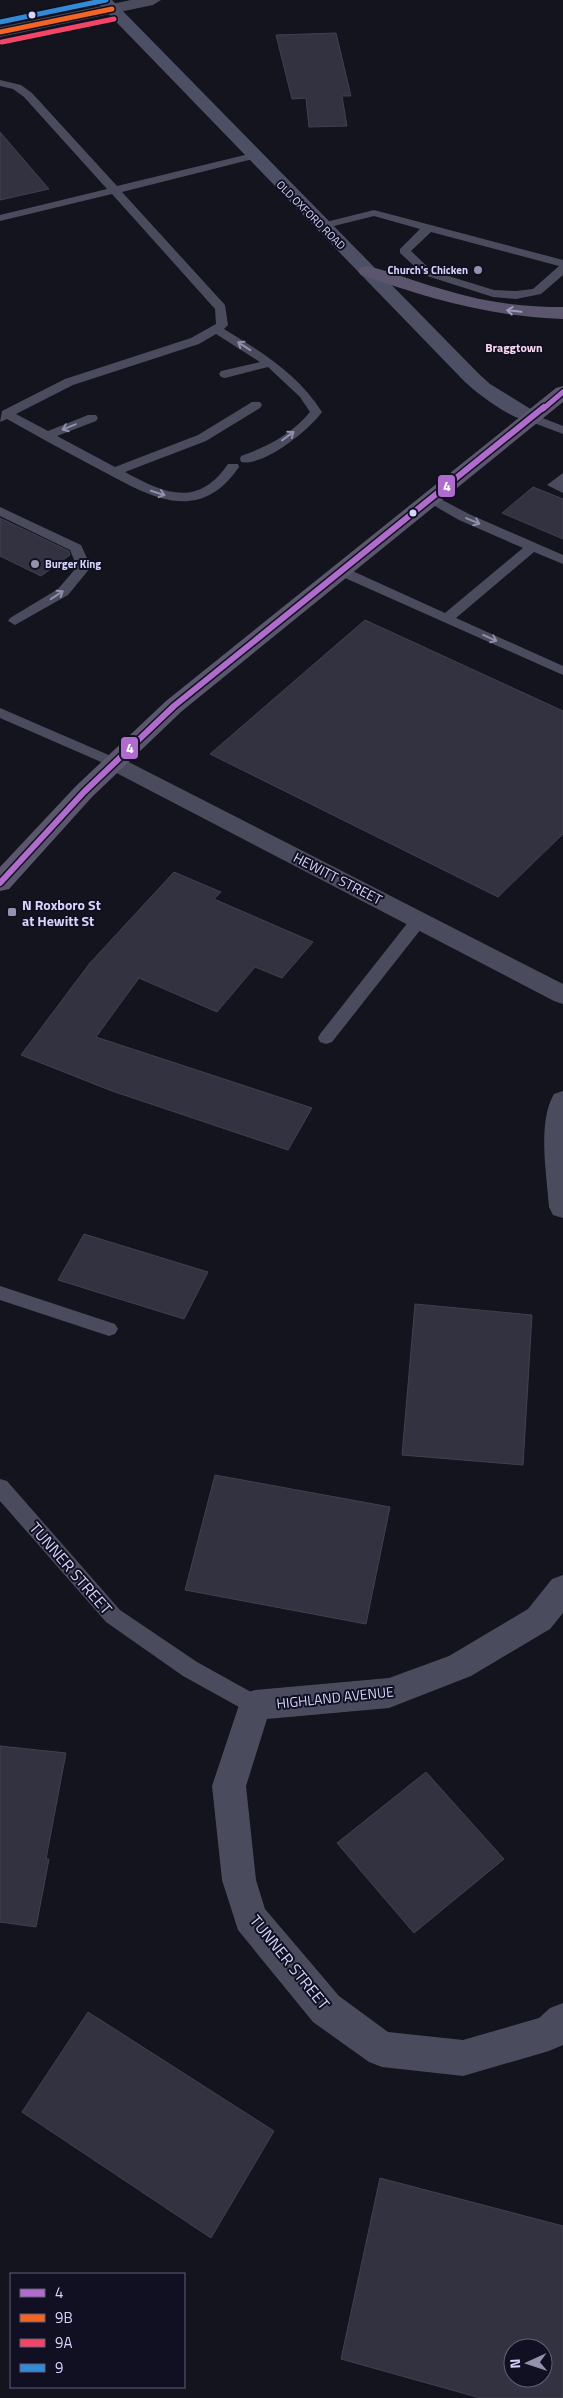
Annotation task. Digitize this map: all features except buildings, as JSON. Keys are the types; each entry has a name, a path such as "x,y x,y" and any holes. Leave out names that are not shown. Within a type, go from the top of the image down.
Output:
{"main road":[{"path":"366,271 433,294 488,308 563,313"},
{"path":"0,883 43,833 113,762 174,706 563,392"}],"street":[{"path":"0,32 108,4 153,0"},
{"name":"OLD OXFORD ROAD","path":"108,4 253,156 483,388 530,417"},
{"name":"HEWITT STREET","path":"113,762 563,995"},
{"path":"563,1101 558,1129 563,1207"},
{"name":"HIGHLAND AVENUE","path":"255,1705 389,1694 460,1666 539,1619 563,1589"},
{"name":"TUNNER STREET","path":"255,1705 229,1786 239,1880 250,1918 326,2010 382,2049 463,2058 549,2033 563,2021"}],"lane":[{"path":"0,83 17,87 28,95 116,190 221,308 222,325 195,341 69,382 3,416"},
{"path":"0,218 253,156"},
{"path":"322,226 374,213 563,264"},
{"path":"428,228 404,251 428,273 493,293 516,295 537,292 563,269"},
{"path":"217,329 270,363 305,395 316,412 311,420 267,451 246,459"},
{"path":"225,374 270,363"},
{"path":"114,472 202,438 256,405"},
{"path":"3,416 47,436 148,490 178,498 209,492 225,481 245,474"},
{"path":"530,417 563,430"},
{"path":"47,436 92,418"},
{"path":"258,464 267,451"},
{"path":"225,481 233,467"},
{"path":"563,477 553,485 563,489"},
{"path":"431,498 464,517 563,560"},
{"path":"0,511 76,548 84,567 63,592 15,621"},
{"path":"446,619 533,546"},
{"path":"341,571 563,671"},
{"path":"0,713 113,762"},
{"path":"326,1038 419,920"},
{"path":"0,1293 109,1329"},
{"name":"TUNNER STREET","path":"0,1487 113,1616 190,1669 255,1705"}],"transit line":[{"name":"9","path":"0,22 106,0"},
{"name":"9B","path":"0,32 112,9"},
{"name":"9A","path":"2,42 114,19"},
{"name":"4","path":"0,883 84,792 174,706 563,392"}],"place":[{"name":"Church's Chicken","path":"478,270"},
{"name":"Burger King","path":"35,564"},
{"name":"N Roxboro St at Hewitt St","path":"12,912"}],"district":[{"name":"Braggtown","path":"514,347"}]}
